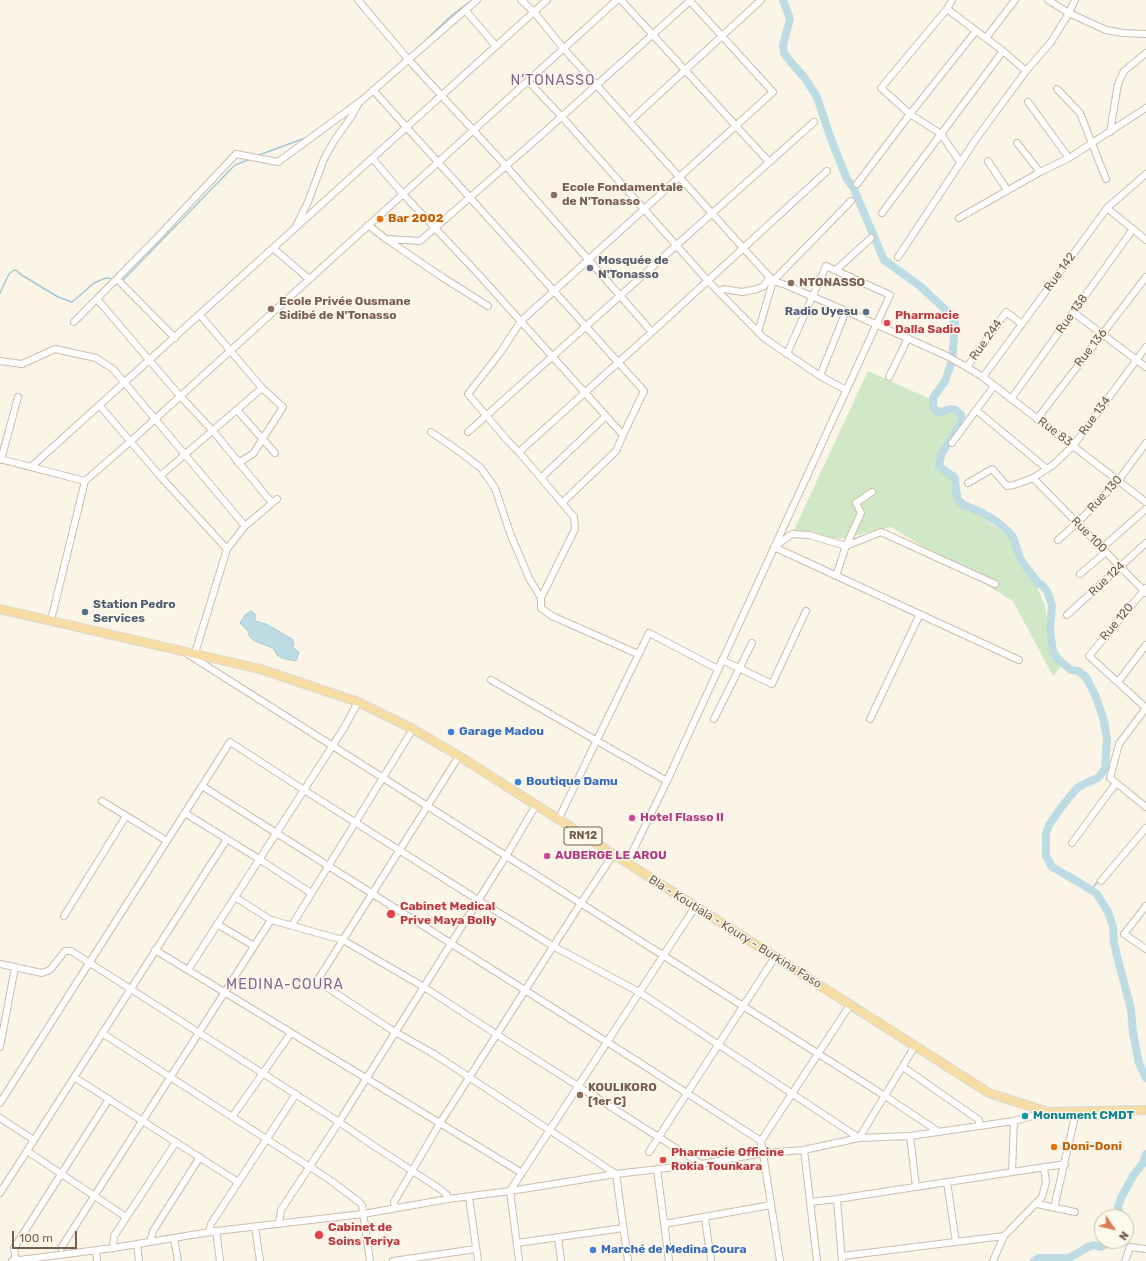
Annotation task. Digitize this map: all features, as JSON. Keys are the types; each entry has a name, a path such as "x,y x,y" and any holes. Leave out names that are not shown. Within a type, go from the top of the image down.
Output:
{"main road":[{"name":"Bla - Koutiala - Koury - Burkina Faso","path":"0,609 260,669 358,702 413,729 458,756 989,1093 1048,1112 1142,1110"}],"street":[{"path":"358,0 408,59 506,166 652,332"},
{"path":"74,322 154,241 236,154 278,162 361,101 477,0"},
{"path":"521,0 534,12 564,49 771,279"},
{"path":"31,467 547,0"},
{"path":"51,620 85,481 130,442 617,0"},
{"path":"622,0 769,162"},
{"path":"386,239 420,241 506,166 690,0 773,92 521,321 500,353 468,394 540,478 563,502 574,517 575,529 541,598 541,608 552,616 638,654"},
{"path":"630,121 761,0"},
{"path":"952,0 947,9 881,88 910,114 941,134 960,162"},
{"path":"986,38 1015,0"},
{"path":"1048,0 1069,13 1106,30 1123,33 1146,34"},
{"path":"898,257 960,162 1026,71 1051,42 1069,13 1075,0"},
{"path":"947,9 1003,51 1026,71"},
{"path":"465,10 496,46"},
{"path":"857,184 976,31"},
{"path":"882,213 1003,51"},
{"path":"1110,132 1118,84 1124,71 1146,53"},
{"path":"528,81 562,116 708,281 764,338 820,376 846,390"},
{"path":"1057,89 1084,120 1091,144 1106,179"},
{"path":"373,90 644,391 616,451 563,502"},
{"path":"293,230 308,202 324,159 334,141 350,120 361,101"},
{"path":"1028,102 1069,158"},
{"path":"959,218 1040,172 1069,158 1146,108"},
{"path":"468,432 814,122"},
{"path":"1016,143 1040,172"},
{"path":"372,158 403,194 553,356 623,435"},
{"path":"988,161 1007,190"},
{"path":"519,452 827,171"},
{"name":"Rue 142","path":"983,377 1107,208 1146,174"},
{"path":"718,291 724,289 742,292 764,286 851,201"},
{"path":"1107,208 1146,240"},
{"path":"368,225 442,277 488,306"},
{"name":"Rue 138","path":"1011,399 1133,229"},
{"path":"836,270 871,238"},
{"path":"273,248 309,279"},
{"path":"627,863 667,782 890,295 826,266 788,354"},
{"name":"Rue 136","path":"1037,419 1146,277"},
{"path":"116,279 175,338"},
{"path":"758,332 771,279"},
{"name":"Rue 83","path":"771,279 946,355 965,366 983,377 1146,502"},
{"path":"97,299 180,396 213,431 238,463 275,501 245,526 227,549 195,653"},
{"path":"820,376 846,311"},
{"name":"Rue 244","path":"965,366 1006,312 1022,324"},
{"path":"1074,312 1146,367"},
{"path":"200,315 262,388 283,407 253,454 238,463"},
{"path":"889,377 908,338"},
{"name":"Rue 134","path":"968,483 992,469 1007,486 1014,485 1033,478 1053,465 1073,446 1146,347"},
{"path":"0,361 22,364 55,349 96,358 113,369 245,526"},
{"path":"952,443 994,386"},
{"path":"160,476 262,388"},
{"path":"18,397 1,460 85,481"},
{"path":"100,406 160,476 227,549"},
{"path":"237,410 275,453"},
{"path":"976,410 1047,469"},
{"path":"540,478 606,416"},
{"path":"430,432 481,468 495,488 510,533 529,578 541,598"},
{"name":"Rue 130","path":"1058,540 1078,523 1118,481 1146,443"},
{"name":"Rue 100","path":"1033,478 1145,590"},
{"path":"836,576 846,546 861,513 856,503 872,492"},
{"path":"1080,574 1146,509"},
{"path":"774,547 792,534 809,535 846,546 881,532 995,584"},
{"name":"Rue 124","path":"1067,615 1146,543"},
{"path":"774,547 1019,660"},
{"name":"Rue 120","path":"1118,682 1089,656 1145,590"},
{"path":"722,660 772,684 806,611"},
{"path":"870,719 920,614"},
{"path":"558,820 649,633 718,669"},
{"path":"714,719 738,668 752,644"},
{"path":"1146,645 1118,682 1146,708 1119,744 1110,778 1146,807"},
{"path":"181,650 818,1053 939,1132"},
{"path":"491,680 667,782"},
{"path":"188,970 332,746 358,702"},
{"path":"292,925 413,729"},
{"path":"0,1103 230,742 553,946 639,992 859,1138"},
{"path":"458,756 318,981 395,1032 434,1054 468,1078 616,1174 628,1261"},
{"path":"1072,843 1116,783"},
{"path":"202,786 761,1141"},
{"path":"102,801 167,841"},
{"path":"278,1224 281,1210 339,1122 424,987 536,805"},
{"path":"185,813 312,893"},
{"path":"64,916 126,816"},
{"path":"1101,881 1146,828"},
{"path":"0,1193 227,839"},
{"path":"395,1208 394,1202 411,1171 468,1078 613,855"},
{"path":"235,897 271,920 344,940 424,987 701,1164"},
{"path":"1146,906 1124,934 1146,949"},
{"path":"519,1261 510,1191 695,907"},
{"path":"61,1248 271,920"},
{"path":"217,924 254,946"},
{"path":"155,950 522,1173"},
{"path":"0,964 42,973 50,970 65,951 71,951 339,1122 440,1189 447,1195 448,1199"},
{"path":"649,1152 775,957"},
{"path":"0,1047 15,967"},
{"path":"780,1261 761,1141 850,1006"},
{"path":"102,1033 309,1167 360,1202 362,1205 370,1261"},
{"path":"232,1117 291,1033"},
{"path":"859,1138 915,1046"},
{"path":"903,1067 979,1120 979,1126"},
{"path":"74,1077 238,1182"},
{"path":"220,1261 210,1224 296,1094"},
{"path":"16,1261 14,1248 109,1099"},
{"path":"12,1261 56,1259 96,1250 212,1232 363,1214 448,1199 510,1191 616,1174 701,1164 763,1154 804,1150 859,1138 910,1136 1014,1121 1048,1112"},
{"path":"1054,1208 1076,1112"},
{"path":"0,1118 34,1140"},
{"path":"1012,1172 1014,1121"},
{"path":"910,1136 916,1187"},
{"path":"114,1248 114,1236 176,1142"},
{"path":"804,1150 817,1261"},
{"path":"27,1151 126,1217"},
{"path":"150,1242 153,1231 200,1157"},
{"path":"810,1202 1065,1164"},
{"path":"993,1261 1004,1236 1037,1204 1042,1197 1046,1182 1044,1168"},
{"path":"657,1169 670,1261"},
{"path":"947,1182 956,1242"},
{"path":"469,1197 478,1261"},
{"path":"837,1199 842,1258 1004,1236"},
{"path":"1037,1204 1076,1212"},
{"path":"664,1224 771,1206"},
{"path":"705,1218 711,1261"},
{"path":"255,1227 260,1261"},
{"path":"517,1243 623,1228"},
{"path":"174,1238 178,1261"},
{"path":"558,1238 561,1261"},
{"path":"137,1244 139,1261"},
{"path":"1125,1261 1130,1247 1146,1249"},
{"path":"393,1261 412,1260 476,1249"},
{"path":"96,1250 97,1261"}],"green space":[{"path":"868,371 928,398 938,414 955,414 959,419 942,464 950,476 957,501 1016,541 1045,605 1051,651 1061,667 1053,676 1013,601 891,527 841,539 793,532"}],"water":[{"path":"251,611 255,614 255,621 266,624 292,639 294,643 293,648 299,652 296,661 282,658 277,655 273,648 255,641 249,636 249,632 240,623 245,615"}],"waterway":[{"path":"423,43 452,15 472,0"},
{"path":"783,0 790,19 783,45 784,53 804,77 817,97 831,139 847,179 853,187 884,260 920,286 949,313 955,323 952,361 945,381 933,398 933,407 936,411 941,412 950,409 956,410 961,415 962,420 941,455 939,466 955,478 958,500 964,505 981,512 997,522 1013,537 1020,558 1039,584 1041,584 1047,591 1052,605 1050,630 1053,652 1058,659 1071,670 1078,671 1086,677 1096,697 1104,721 1107,739 1105,769 1098,778 1076,789 1049,825 1046,834 1046,856 1052,867 1097,894 1108,912 1113,926 1114,943 1131,1009 1133,1033 1139,1063 1146,1078"},
{"path":"259,155 308,137"},
{"path":"122,281 235,165 250,159"},
{"path":"0,293 9,274 14,270 58,297 72,302 94,283 106,278 114,279"},
{"path":"1091,890 1098,881"},
{"path":"1118,1209 1121,1198 1133,1176 1143,1163 1146,1154"},
{"path":"1034,1261 1038,1258 1069,1258 1094,1245"}],"place":[{"name":"Ecole Fondamentale de N'Tonasso","path":"554,195"},
{"name":"Bar 2002","path":"380,219"},
{"name":"Mosquée de N'Tonasso","path":"590,268"},
{"name":"NTONASSO","path":"791,283"},
{"name":"Ecole Privée Ousmane Sidibé de N'Tonasso","path":"271,309"},
{"name":"Radio Uyesu","path":"866,312"},
{"name":"Pharmacie Dalla Sadio","path":"887,323"},
{"name":"Station Pedro Services","path":"85,612"},
{"name":"Garage Madou","path":"451,732"},
{"name":"Boutique Damu","path":"518,782"},
{"name":"Hotel Flasso II","path":"632,818"},
{"name":"AUBERGE LE AROU","path":"547,856"},
{"name":"Cabinet Medical Prive Maya Bolly","path":"391,914"},
{"name":"KOULIKORO [1er C]","path":"580,1095"},
{"name":"Monument CMDT","path":"1025,1116"},
{"name":"Doni-Doni","path":"1054,1147"},
{"name":"Pharmacie Officine Rokia Tounkara","path":"663,1160"},
{"name":"Cabinet de Soins Teriya","path":"319,1235"},
{"name":"Marché de Medina Coura","path":"593,1250"}],"district":[{"name":"N'TONASSO","path":"553,81"},
{"name":"MEDINA-COURA","path":"285,985"}]}
